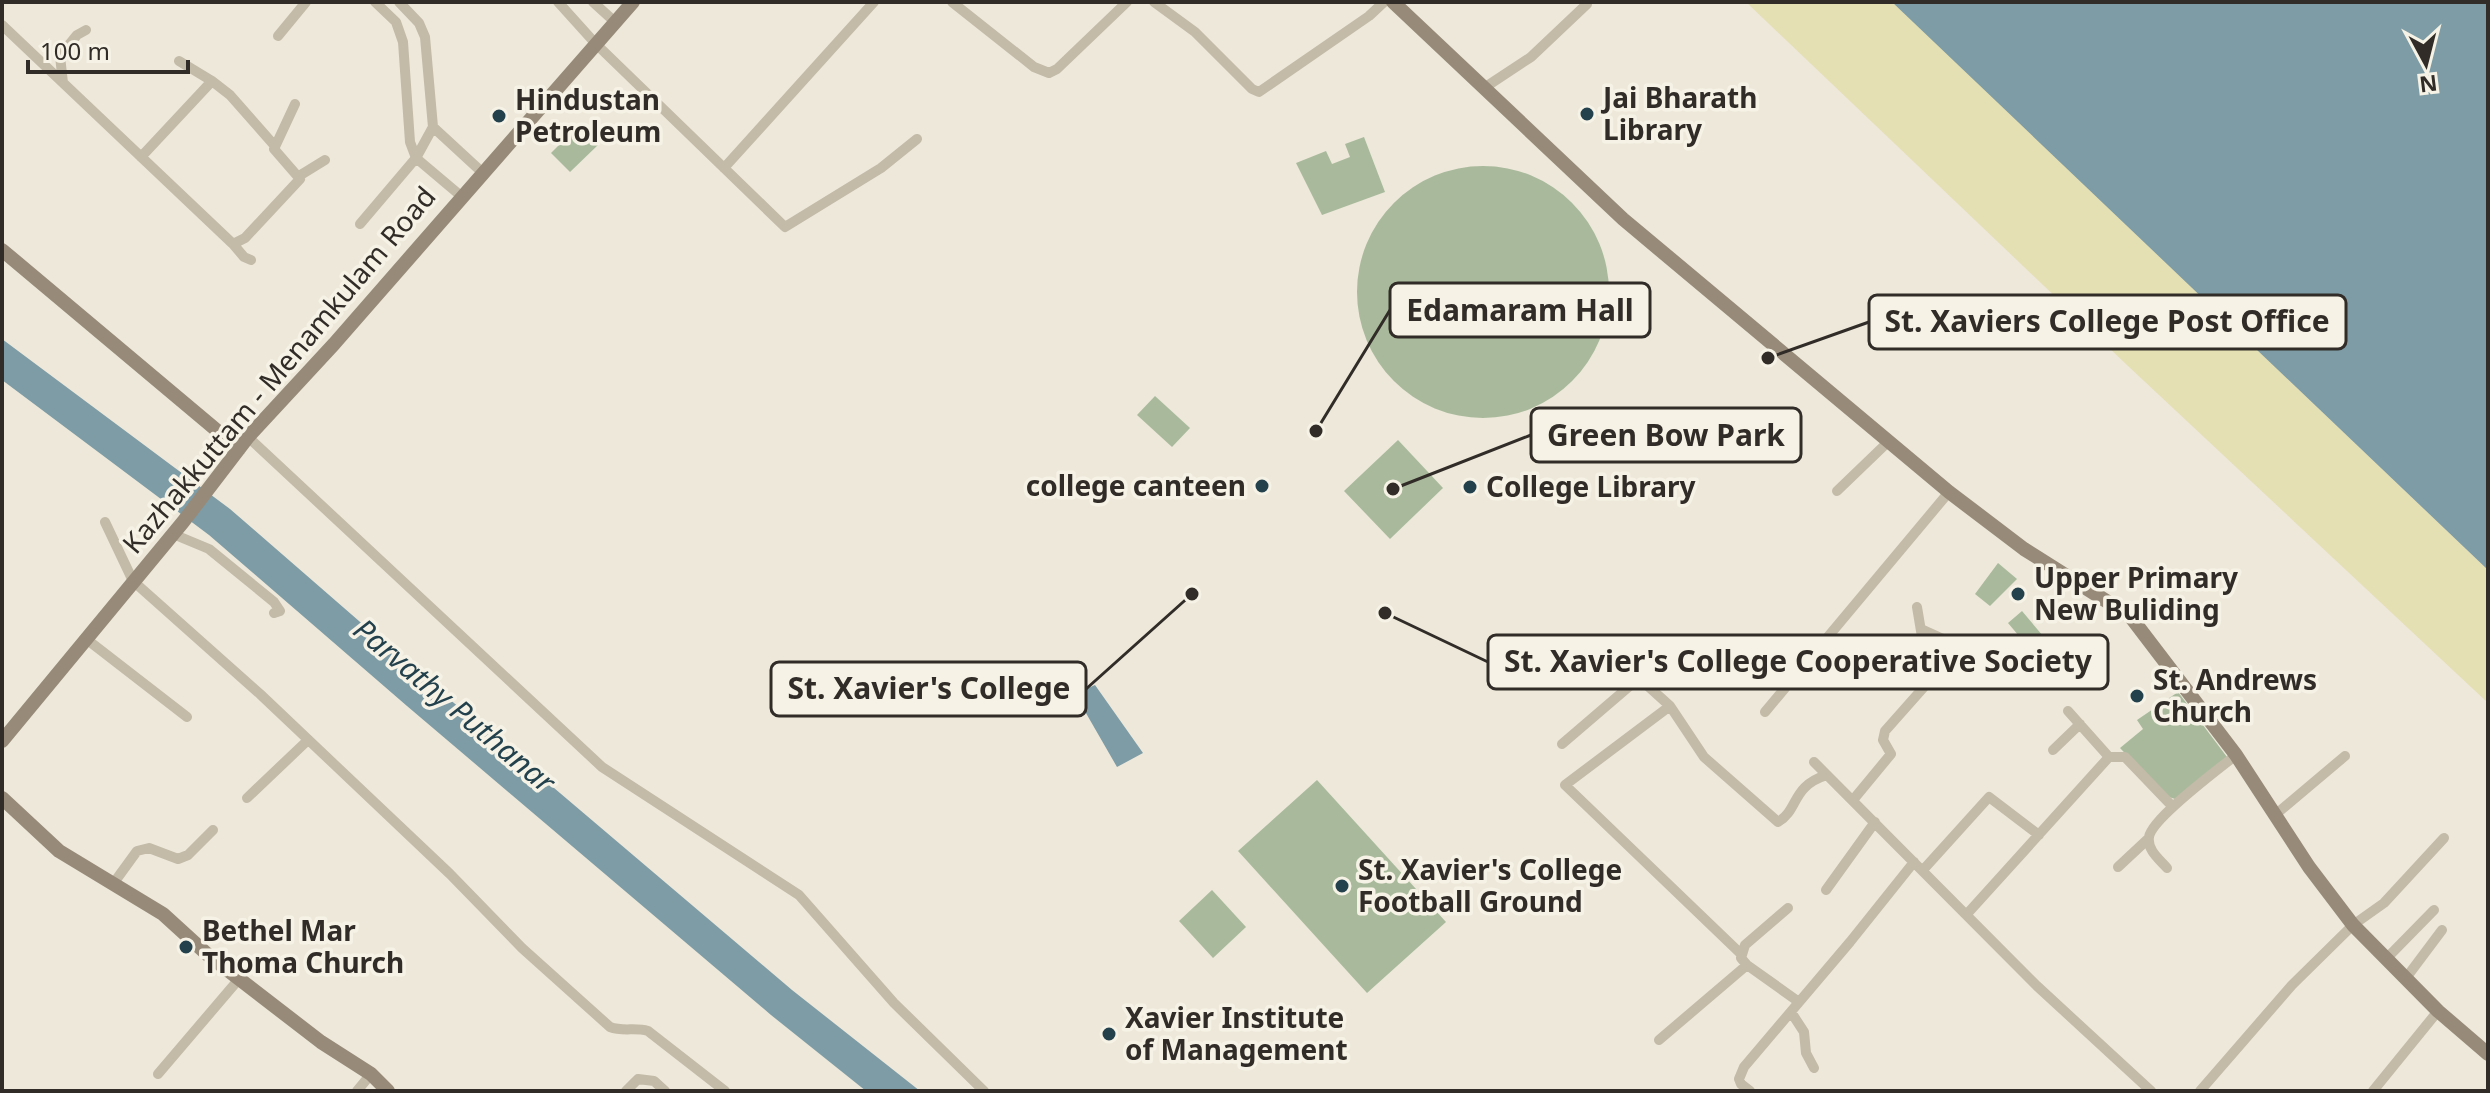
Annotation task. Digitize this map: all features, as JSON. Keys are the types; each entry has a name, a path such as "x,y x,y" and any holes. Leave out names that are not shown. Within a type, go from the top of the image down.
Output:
{"main road":[{"name":"Kazhakkuttam - Menamkulam Road","path":"2,741 205,495 244,443 633,2"},
{"path":"1393,2 1623,219 1949,492 2024,549 2130,616 2236,755 2309,867 2353,925 2438,1011 2488,1054"},
{"path":"2,250 244,443"},
{"path":"2,798 59,851 163,914 239,979 321,1042 371,1074 388,1091"}],"street":[{"path":"278,36 306,2"},
{"path":"375,2 396,22 403,42 410,142 416,158 461,196"},
{"path":"360,224 416,158 433,127 425,37 419,23 399,2"},
{"path":"558,2 595,43 785,227 881,168 917,139"},
{"path":"593,2 615,22"},
{"path":"724,168 874,2"},
{"path":"952,2 1034,67 1049,73 1057,69 1127,2"},
{"path":"1154,2 1195,32 1252,89 1259,92 1358,24 1384,2"},
{"path":"1484,88 1531,57 1587,4"},
{"path":"2,25 244,257 251,260"},
{"path":"63,83 60,56 77,35 86,30"},
{"path":"179,61 230,95 299,176"},
{"path":"141,157 212,81"},
{"path":"274,145 295,104"},
{"path":"433,127 484,174"},
{"path":"233,244 245,238 298,181 299,176 325,160"},
{"path":"1837,491 1889,441"},
{"path":"244,443 273,464 602,767 799,895 894,1003 984,1091"},
{"path":"1765,712 1949,492"},
{"path":"105,522 133,581 308,740 450,874 522,948 610,1027 648,1031 725,1091"},
{"path":"173,534 209,549 274,602 280,611 274,613"},
{"path":"1917,607 1924,649 1935,654"},
{"path":"1921,629 1952,643 1935,654"},
{"path":"85,638 187,717"},
{"path":"1935,654 1936,673"},
{"path":"1620,661 1670,706 1704,757 1778,822 1786,818 1793,802 1811,780 1827,775"},
{"path":"1853,800 1891,754 1883,740 1885,731 1947,661"},
{"path":"1562,744 1639,678"},
{"path":"1670,706 1565,785 1740,953 1747,965 1799,1002"},
{"path":"2068,711 2109,757"},
{"path":"2053,750 2080,724"},
{"path":"247,798 308,740"},
{"path":"2118,867 2148,839 2151,830 2173,807 2236,755"},
{"path":"2275,815 2345,756"},
{"path":"1967,914 2109,757 2125,757 2173,807"},
{"path":"1814,762 2037,986 2151,1091"},
{"path":"1923,870 1989,797 2039,835"},
{"path":"1826,890 1875,822"},
{"path":"113,884 137,851 149,848 178,859 188,855 213,830"},
{"path":"2200,1091 2292,985 2353,925 2384,903 2444,838"},
{"path":"2148,839 2152,852 2167,868"},
{"path":"1741,1089 1739,1079 1744,1067 1914,862"},
{"path":"1740,953 1745,945 1788,908"},
{"path":"2386,959 2434,910"},
{"path":"2406,978 2442,930"},
{"path":"1659,1040 1747,965"},
{"path":"158,1074 239,979"},
{"path":"2373,1091 2438,1011"},
{"path":"1791,1012 1804,1032 1806,1053 1814,1068"},
{"path":"357,1091 371,1074"},
{"path":"626,1091 638,1079 654,1081 665,1091"}],"green space":[{"path":"579,125 598,145 570,172 551,153"},
{"path":"1364,137 1385,192 1322,215 1296,163 1326,151 1332,164 1350,157 1345,144"},
{"path":"1483,166 1531,176 1572,203 1599,244 1609,292 1599,340 1572,381 1531,408 1483,418 1435,408 1394,381 1367,340 1357,292 1367,244 1394,203 1435,176"},
{"path":"1155,396 1190,428 1172,447 1137,415"},
{"path":"1398,440 1443,488 1390,539 1344,491"},
{"path":"1998,563 2017,579 1990,606 1975,594"},
{"path":"2022,611 2043,636 2029,648 2008,623"},
{"path":"2178,692 2227,757 2175,799 2166,796 2120,748 2143,729 2137,720"},
{"name":"St. Xavier's College Football Ground","path":"1317,780 1446,922 1367,993 1238,851"},
{"path":"1212,890 1246,927 1213,958 1179,921"}],"sand":[{"path":"1746,2 1892,2 1915,23 2488,570 2488,703 2128,366"}],"water":[{"path":"1892,2 2488,2 2488,570"},
{"name":"Parvathy Puthanar","path":"2,339 230,509 792,990 920,1091 866,1091 771,1015 209,535 2,380"},
{"path":"1095,685 1143,753 1117,767 1075,694"}],"place":[{"name":"Jai Bharath Library","path":"1587,114"},
{"name":"Hindustan Petroleum","path":"499,116"},
{"name":"St. Xaviers College Post Office","path":"1768,358"},
{"name":"Edamaram Hall","path":"1316,431"},
{"name":"college canteen","path":"1262,486"},
{"name":"College Library","path":"1470,487"},
{"name":"Green Bow Park","path":"1393,489"},
{"name":"St. Xavier's College","path":"1192,594"},
{"name":"Upper Primary New Buliding","path":"2018,594"},
{"name":"St. Xavier's College Cooperative Society","path":"1385,613"},
{"name":"St. Andrews Church","path":"2137,696"},
{"name":"St. Xavier's College Football Ground","path":"1342,886"},
{"name":"Bethel Mar Thoma Church","path":"186,947"},
{"name":"Xavier Institute of Management","path":"1109,1034"}]}
